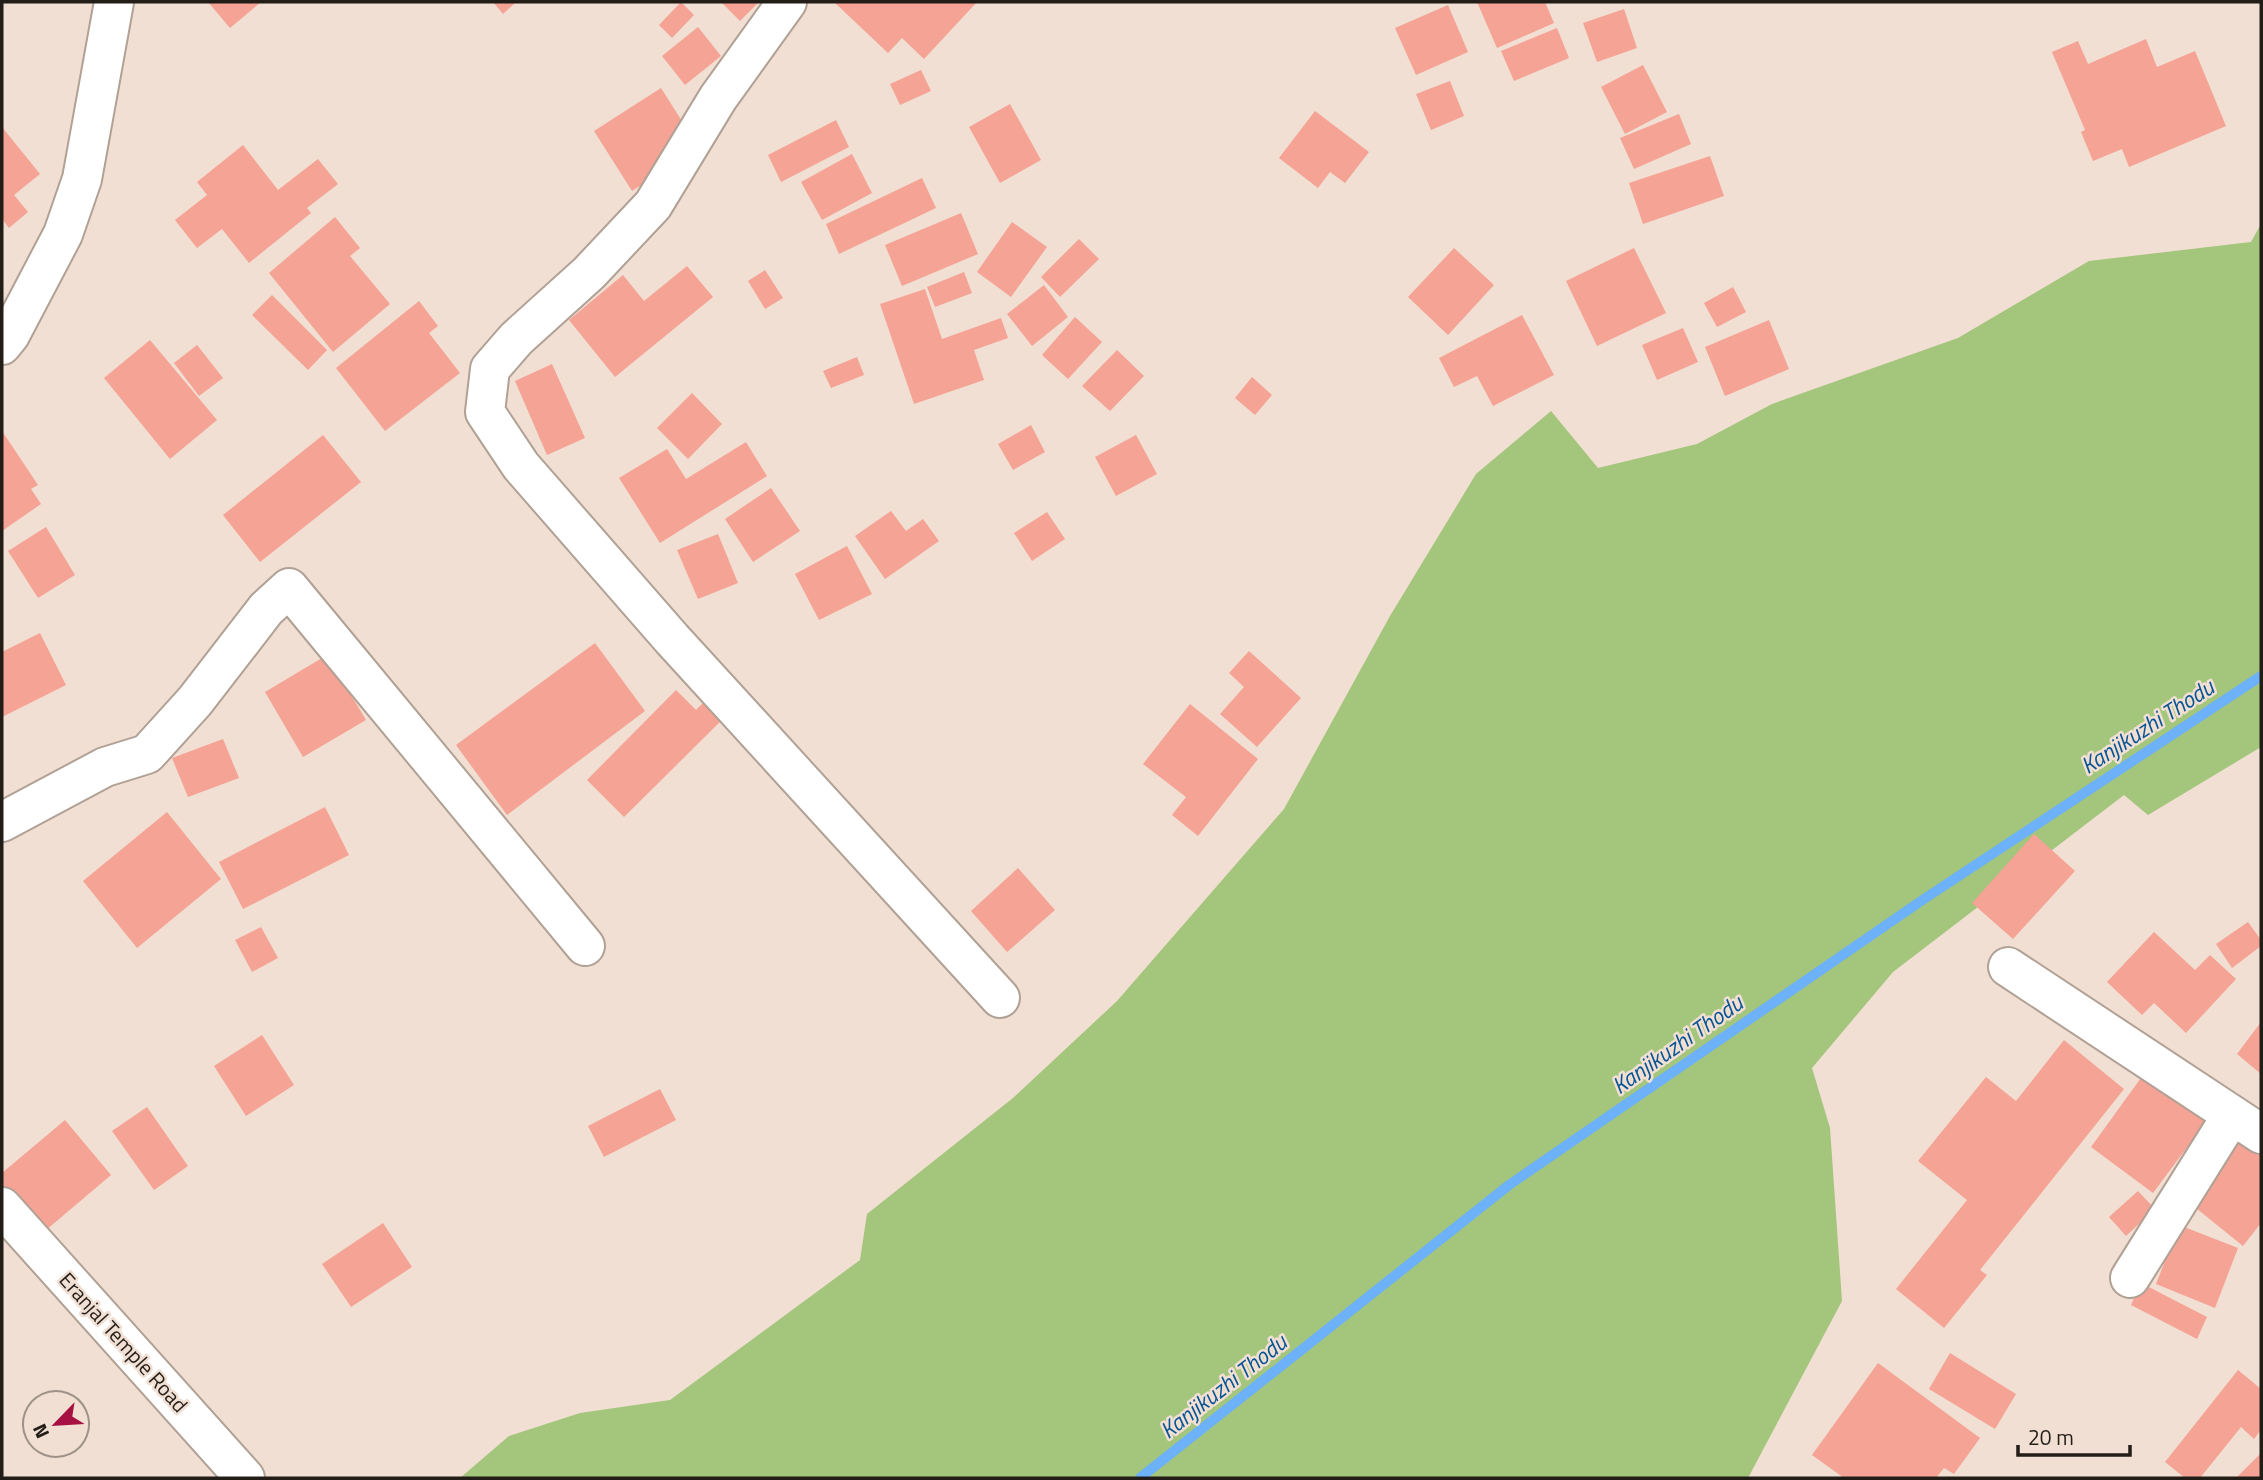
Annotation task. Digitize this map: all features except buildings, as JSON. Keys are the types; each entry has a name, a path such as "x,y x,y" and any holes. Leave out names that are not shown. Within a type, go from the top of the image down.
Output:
{"street":[{"path":"2,345 10,335 63,233 82,179 114,2"},
{"path":"787,2 718,98 653,205 589,274 516,339 490,369 485,412 521,466 645,609 1000,999"},
{"path":"2,822 105,767 147,754 195,701 266,609 289,588 585,946"},
{"path":"2008,967 2247,1124 2130,1278"},
{"name":"Eranjal Temple Road","path":"2,1207 245,1478"}],"green space":[{"path":"2261,224 2261,747 2148,815 2124,795 1893,972 1812,1068 1830,1128 1842,1301 1748,1478 460,1478 509,1436 580,1413 670,1400 860,1260 867,1214 1013,1098 1117,1001 1284,809 1390,616 1476,474 1551,411 1598,468 1697,444 1772,404 1958,338 2089,261 2251,242"}],"waterway":[{"name":"Kanjikuzhi Thodu","path":"1140,1478 1509,1185 1921,901 2261,676"}]}
